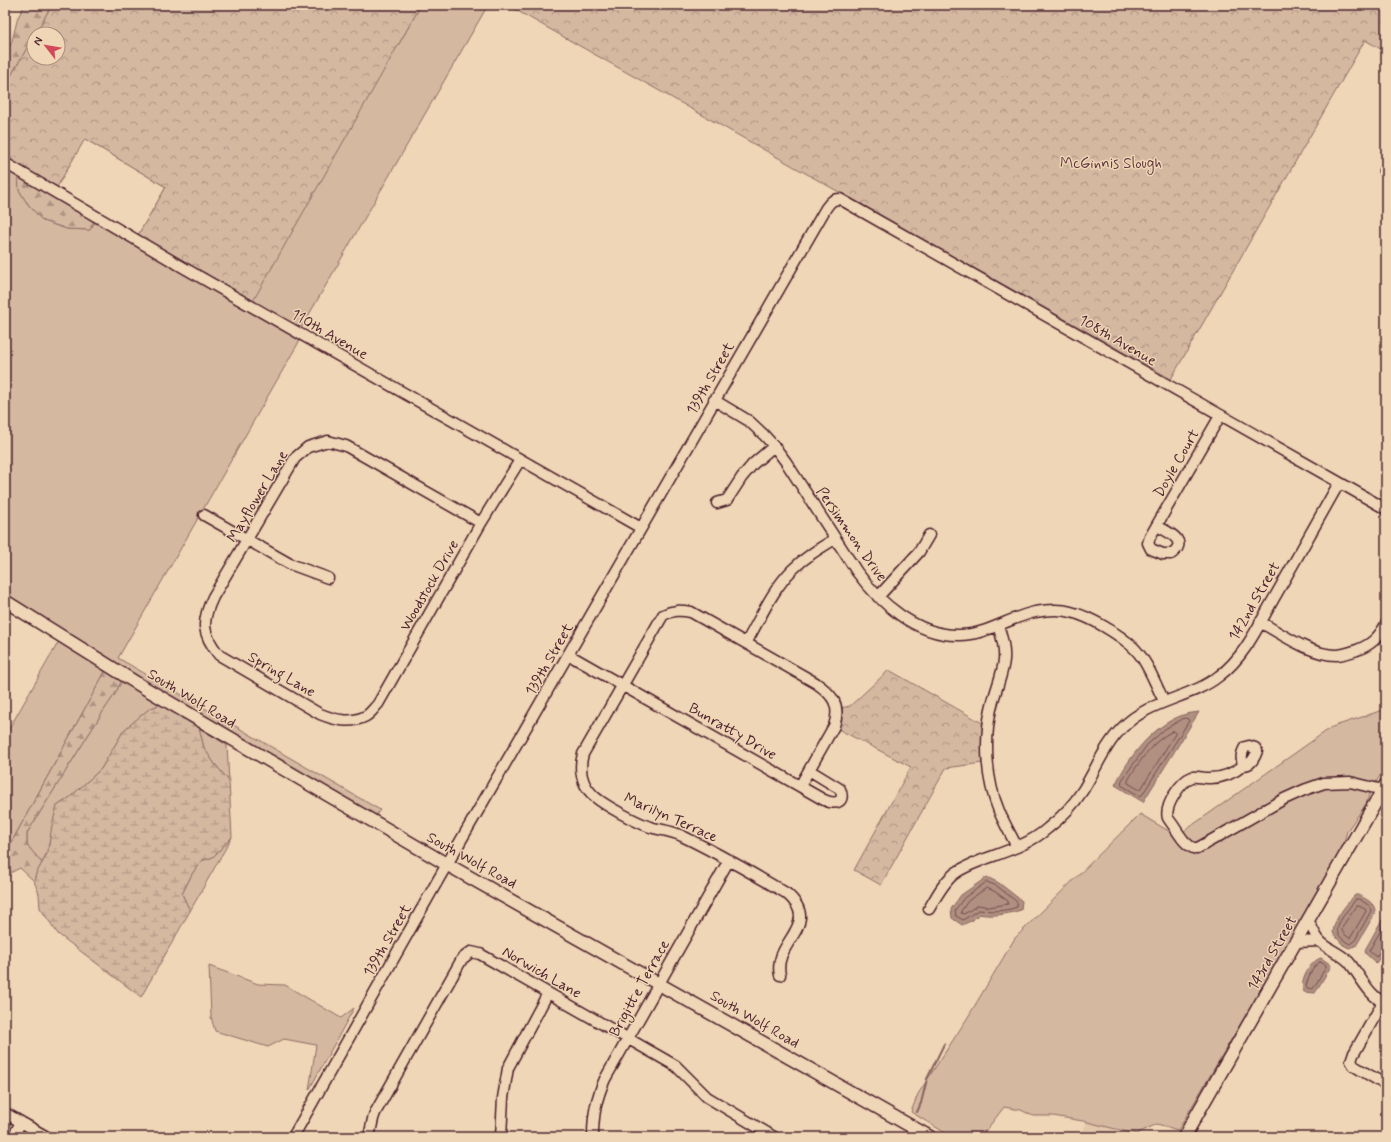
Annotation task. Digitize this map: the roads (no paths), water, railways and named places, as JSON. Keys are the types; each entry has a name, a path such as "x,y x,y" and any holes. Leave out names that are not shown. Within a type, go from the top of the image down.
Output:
{"main road":[{"name":"South Wolf Road","path":"5,601 149,691 448,865 930,1137"},
{"name":"143rd Street","path":"1184,1137 1384,787"}],"street":[{"name":"110th Avenue","path":"5,163 179,265 641,528"},
{"name":"139th Street","path":"293,1137 714,400 829,203 835,199"},
{"name":"108th Avenue","path":"835,199 840,199 1386,509"},
{"name":"Persimmon Drive","path":"714,400 749,421 774,446 867,585 878,597 910,621 928,630 944,634 958,635 974,634 1035,612 1052,610 1071,611 1089,619 1119,636 1134,649 1145,663 1164,701"},
{"name":"Doyle Court","path":"1157,526 1220,416"},
{"name":"Mayflower Lane","path":"205,632 204,620 207,609 295,458 308,447 328,441 346,446 481,523"},
{"path":"717,503 726,500 753,464 774,446"},
{"name":"Woodstock Drive","path":"357,719 368,715 378,704 481,523 520,460"},
{"name":"142nd Street","path":"929,909 944,885 955,874 972,864 1034,839 1048,828 1071,805 1082,790 1104,752 1122,728 1140,713 1164,701 1204,685 1219,676 1232,665 1260,622 1339,483"},
{"path":"204,515 247,541 290,564 328,578"},
{"path":"878,597 915,556 928,535"},
{"path":"746,643 778,587 793,569 809,555 835,539"},
{"name":"Marilyn Terrace","path":"780,975 778,967 780,958 799,923 801,916 800,908 794,899 729,860 680,835 649,826 598,799 589,791 583,779 581,772 581,761 583,754 663,615 672,610 680,610 691,612 826,690 837,706 838,716 834,726 800,786"},
{"path":"1260,622 1300,644 1319,652 1336,655 1367,647 1380,634 1386,624"},
{"path":"998,626 1003,639 1005,652 1004,667 990,716 987,750 989,771 999,811 1017,847"},
{"name":"Spring Lane","path":"205,632 210,644 219,655 320,714 334,720 345,721 357,719"},
{"name":"Bunratty Drive","path":"569,655 831,804 837,803 841,800 842,794 840,789 809,770"},
{"path":"1244,765 1236,772 1214,779 1193,777 1186,781 1176,793 1168,809 1168,817 1185,842 1191,848 1196,849 1284,799 1324,782 1350,782 1384,787"},
{"name":"Brigitte Terrace","path":"593,1137 593,1123 597,1096 605,1079 729,860"},
{"path":"1308,921 1320,941 1349,962 1366,987 1385,1003 1353,1055 1351,1061 1354,1066 1386,1084"},
{"path":"1296,942 1320,941"},
{"name":"Norwich Lane","path":"369,1137 375,1113 462,959 471,952 480,954 676,1066 707,1097 774,1137"},
{"path":"501,1137 503,1098 508,1068 548,993"},
{"path":"5,1113 47,1137"},
{"path":"13,1137 21,1122"}],"water":[{"path":"1199,712 1143,802 1115,785 1134,753 1161,727 1185,714"},
{"path":"987,877 999,883 1022,901 1021,910 1000,915 979,914 973,920 962,925 952,918 951,909 961,895"},
{"path":"1355,895 1358,895 1370,902 1374,907 1375,913 1356,946 1349,948 1343,945 1333,933 1335,922"},
{"path":"1384,917 1386,917 1386,949 1376,963 1366,954 1365,950"},
{"path":"1321,958 1331,966 1315,993 1304,992 1303,983 1306,972 1313,963"}],"waterway":[{"path":"917,1112 921,1103 927,1079 944,1044"}],"park label":[{"name":"McGinnis Slough","path":"1111,163"}]}
